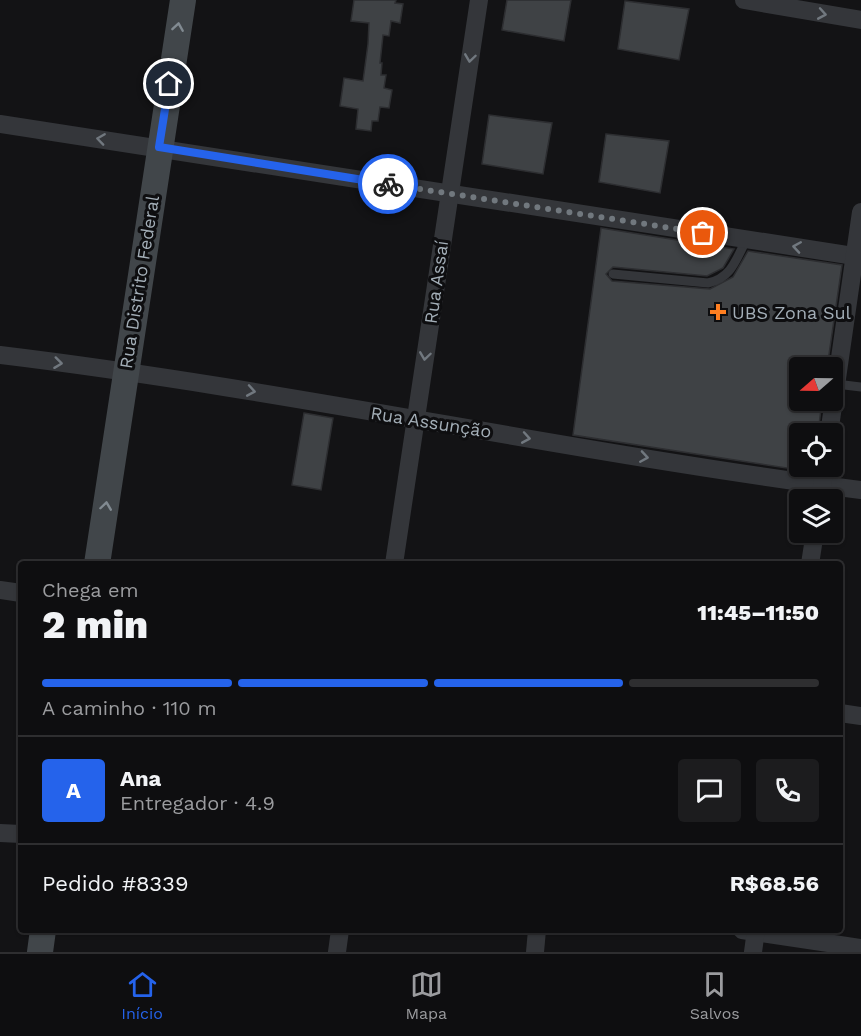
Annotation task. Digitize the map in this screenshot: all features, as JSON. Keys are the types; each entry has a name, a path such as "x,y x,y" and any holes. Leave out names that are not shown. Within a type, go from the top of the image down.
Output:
{"street":[{"name":"Rua Distrito Federal","path":"97,561 183,0"},
{"name":"Rua Assaí","path":"394,561 479,0"},
{"path":"744,0 861,20"},
{"path":"0,124 858,257"},
{"path":"841,357 858,257 861,212"},
{"name":"Rua Assunção","path":"0,356 125,371 416,419 804,489"},
{"name":"Rua Assunção","path":"843,491 861,490"},
{"path":"810,561 813,543"},
{"path":"0,590 18,593"},
{"path":"843,713 861,716"},
{"path":"0,833 18,834"},
{"path":"40,952 43,933"},
{"path":"337,952 340,933"},
{"path":"535,952 537,933"},
{"path":"751,933 753,952"},
{"path":"764,933 861,948"}],"lane":[{"path":"613,274 708,284 721,280 730,272 746,240"},
{"path":"843,385 861,387"}],"building":[{"path":"354,0 396,0 395,3 403,4 400,23 391,21 389,36 383,35 380,63 382,63 381,75 386,75 384,88 392,90 389,108 380,107 378,121 372,121 371,131 356,129 358,109 340,106 344,78 363,81 368,44 369,23 351,21"},
{"path":"507,0 571,0 564,41 502,30"},
{"path":"625,1 689,9 679,60 618,49"},
{"path":"489,115 552,123 543,174 482,164"},
{"path":"606,134 669,141 660,193 599,182"},
{"name":"UBS Zona Sul","path":"601,228 734,249 723,268 707,276 613,267 606,274 612,281 710,289 733,277 748,251 842,265 829,357 789,357 789,411 821,411 819,423 789,423 789,468 573,435"},
{"path":"304,413 333,418 321,490 292,485"}],"way so far":[{"path":"388,184 703,233"}],"place":[{"name":"UBS Zona Sul","path":"718,312"}],"route":[{"path":"169,84 159,147 388,184"}]}
